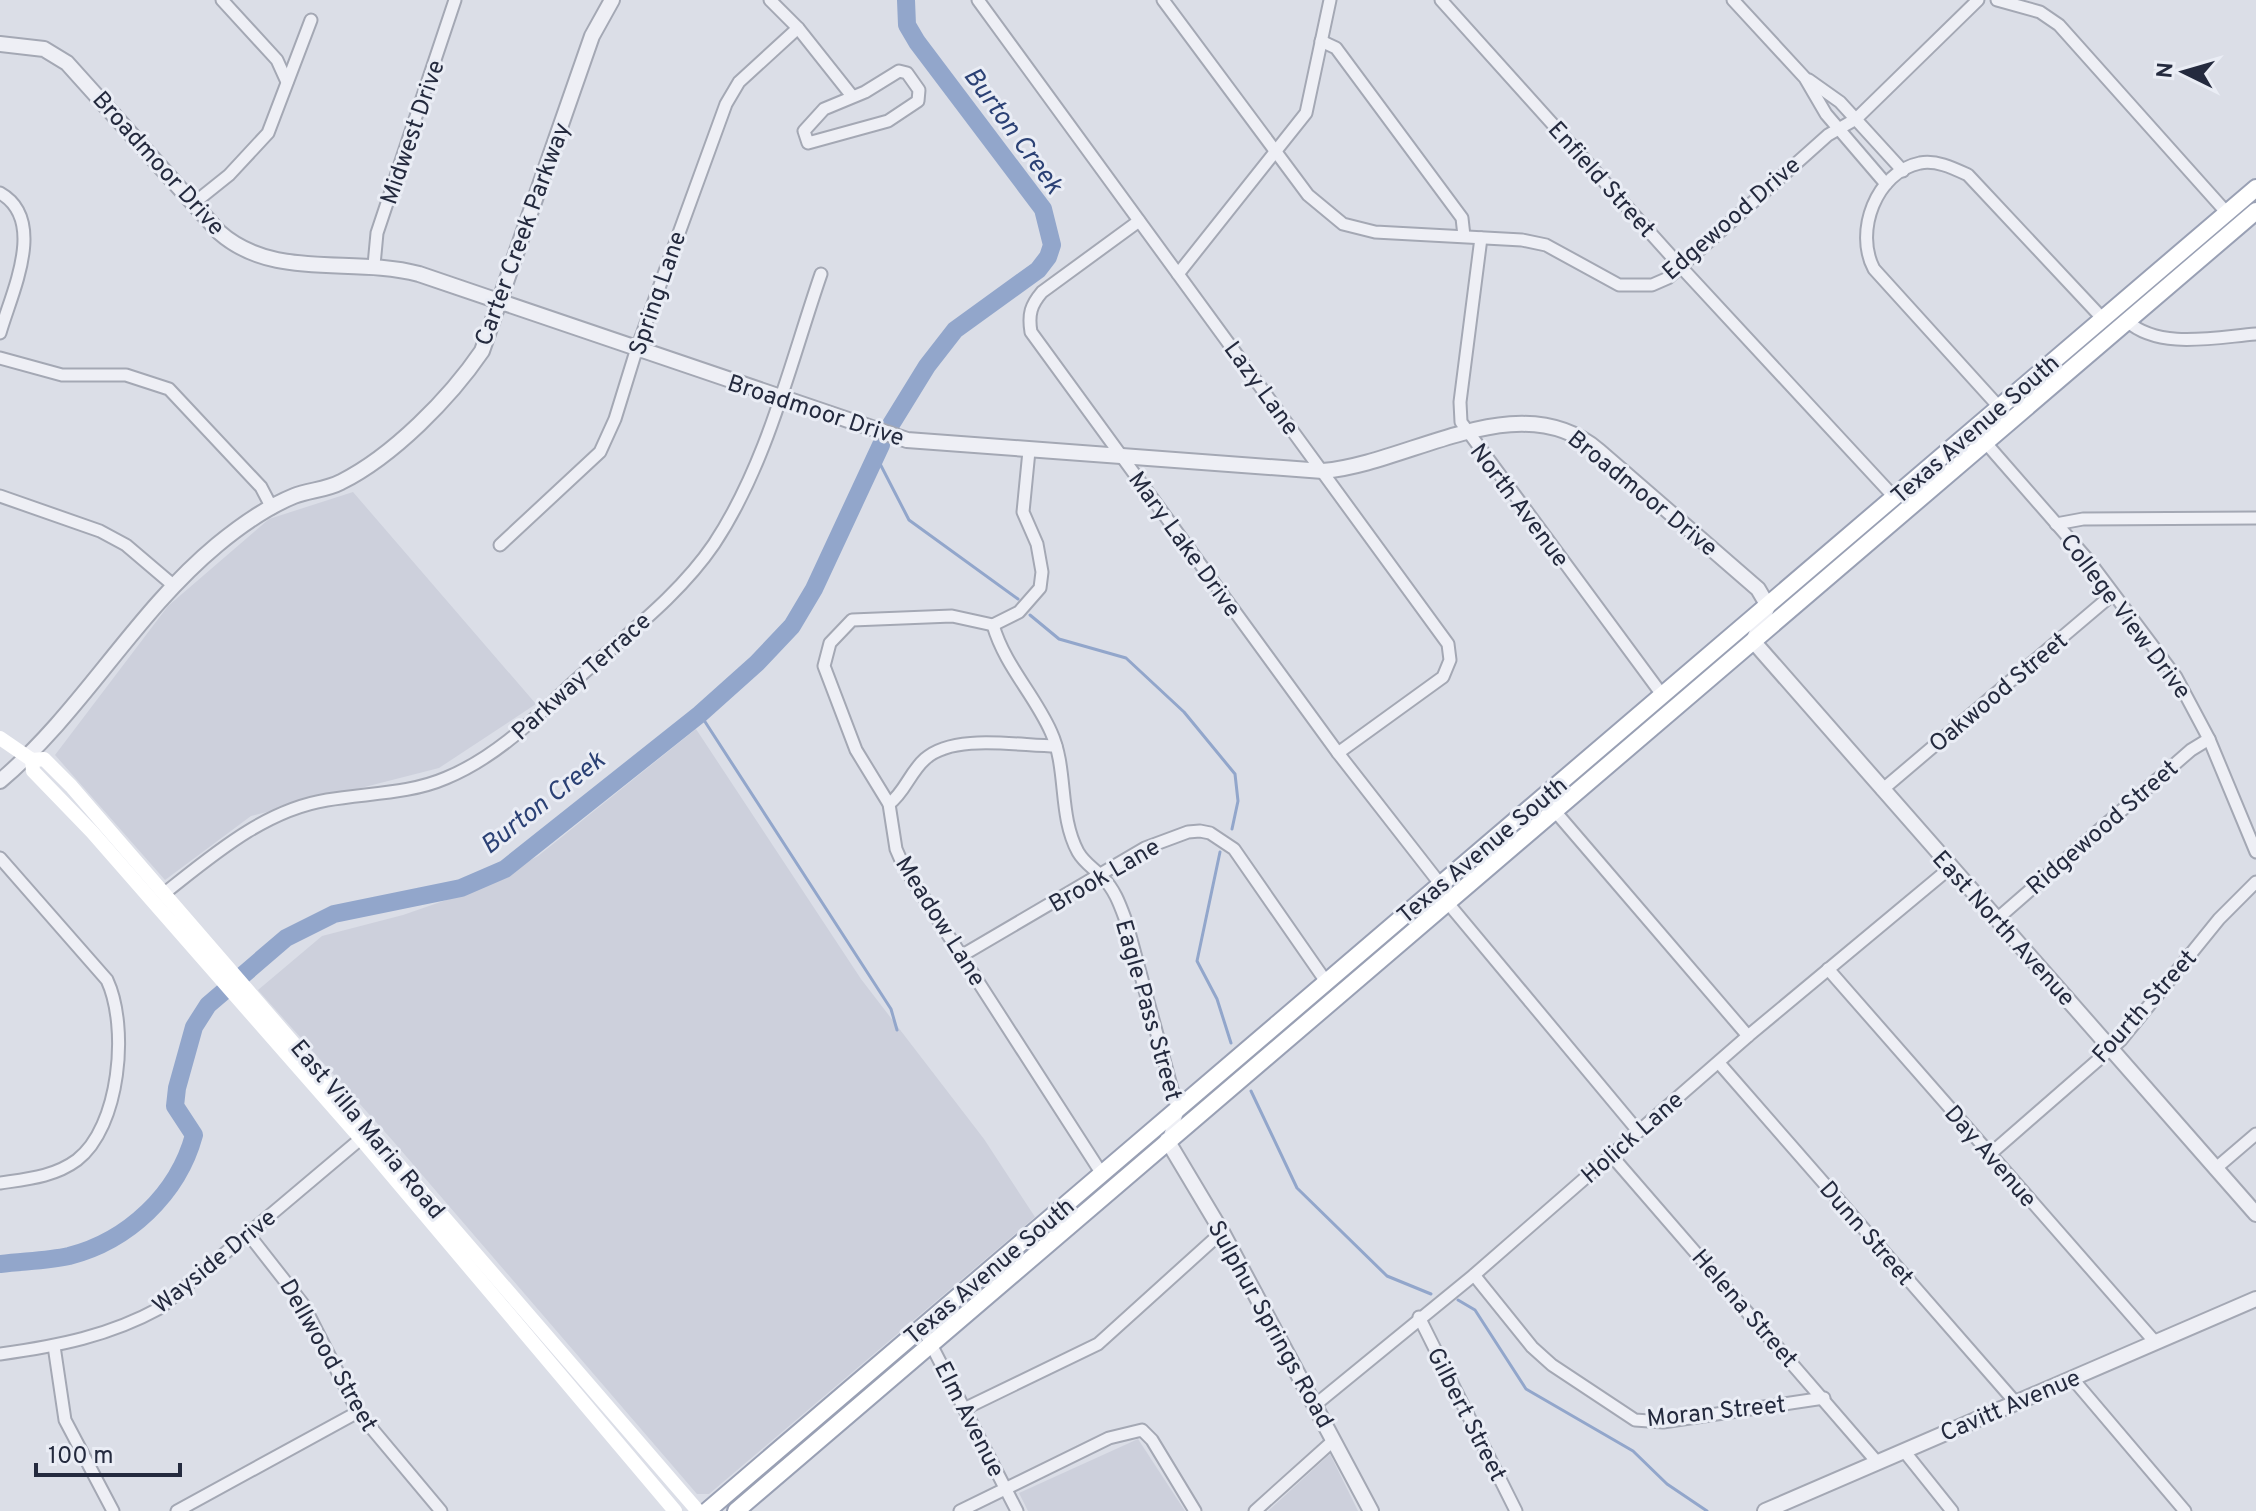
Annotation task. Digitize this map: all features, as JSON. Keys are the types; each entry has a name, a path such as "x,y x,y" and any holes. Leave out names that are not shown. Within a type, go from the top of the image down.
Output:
{"main road":[{"name":"Texas Avenue South","path":"707,1511 2256,188"},
{"name":"Texas Avenue South","path":"736,1511 2256,211"},
{"path":"2036,399 2040,384 2103,330 2103,319"},
{"name":"East Villa Maria Road","path":"0,738 30,758 44,759 228,963 675,1511"},
{"name":"East Villa Maria Road","path":"30,758 33,771 92,832 235,997 366,1135 698,1511"},
{"path":"1447,902 1449,890 1523,826 1527,813"}],"street":[{"path":"222,0 277,60 287,82"},
{"name":"Midwest Drive","path":"374,265 377,233 455,0"},
{"name":"Carter Creek Parkway","path":"0,781 30,758 173,585 215,546 293,497 340,483 391,447 464,378 482,351 592,36 612,0"},
{"path":"770,0 798,28 852,96"},
{"name":"Lazy Lane","path":"978,0 1441,629 1450,652 1443,677 1338,753"},
{"name":"Edgewood Drive","path":"1163,0 1318,207 1343,224 1375,232 1464,236 1546,245 1603,279 1633,287 1652,285 1681,267 1837,128 1856,119 1978,0"},
{"path":"1178,274 1306,113 1330,0"},
{"name":"Enfield Street","path":"1441,0 1681,267 1895,498"},
{"path":"1733,0 1805,78 1837,128 1871,167 1894,177"},
{"path":"1997,0 2040,12 2059,25 2227,213"},
{"path":"194,203 229,175 268,133 311,20"},
{"name":"Spring Lane","path":"500,545 600,452 615,419 636,351 726,104 739,82 798,28"},
{"path":"1321,41 1336,48 1462,218 1464,236"},
{"name":"Broadmoor Drive","path":"0,44 36,47 67,63 227,239 260,258 284,263 374,265 419,274 636,351 907,440 1323,471 1366,464 1467,434 1524,422 1552,425 1579,436 1720,554 1758,589 1768,606"},
{"path":"899,71 907,73 920,95 918,101 888,121 808,143 804,131 813,119 824,109 852,96 899,71"},
{"path":"1805,78 1831,95 1856,119 1894,177"},
{"path":"1875,201 1894,177 1921,163 1934,163 1957,170 1977,182 2103,319"},
{"path":"1871,167 1875,201 1865,244 1874,269 2000,408"},
{"path":"0,193 15,209 25,236 0,333"},
{"name":"Mary Lake Drive","path":"1139,221 1042,292 1032,304 1029,317 1031,332 1338,753 1441,885"},
{"name":"North Avenue","path":"1481,238 1460,402 1461,422 1663,696"},
{"name":"Parkway Terrace","path":"166,892 241,836 281,814 326,800 425,785 474,765 500,748 666,599 702,559 750,478 821,274"},
{"path":"2127,321 2136,330 2159,338 2256,334"},
{"path":"0,358 62,375 126,375 169,389 261,487 272,508"},
{"name":"College View Drive","path":"1985,442 2113,594 2176,677 2209,739 2256,852"},
{"path":"993,625 1019,612 1040,588 1041,560 1023,512 1029,451"},
{"path":"0,496 100,531 126,545 173,585"},
{"path":"2056,524 2083,519 2256,518"},
{"name":"Oakwood Street","path":"1882,790 2113,594"},
{"path":"1753,641 1768,606"},
{"name":"Meadow Lane","path":"993,625 952,616 861,618 843,626 830,643 824,666 856,750 889,804 896,849 903,865 1102,1174"},
{"name":"Eagle Pass Street","path":"993,625 1009,667 1051,732 1070,831 1088,867 1102,876 1118,899 1126,921 1178,1111 1167,1140"},
{"name":"East North Avenue","path":"1753,641 2256,1214"},
{"name":"Ridgewood Street","path":"1997,919 2191,750 2209,739"},
{"path":"889,804 900,796 925,759 940,751 989,742 1056,746"},
{"path":"1554,810 1748,1036"},
{"name":"Brook Lane","path":"961,956 1167,838 1188,832 1210,833 1234,849 1327,983"},
{"path":"0,858 107,980 116,1000 118,1051 110,1109 89,1150 59,1171 0,1183"},
{"name":"Holick Lane","path":"1315,1405 1474,1275 1748,1036 1950,868"},
{"name":"Fourth Street","path":"1989,1155 2111,1049 2219,919 2256,882"},
{"path":"1447,902 1638,1131"},
{"name":"Day Avenue","path":"1828,969 2155,1342"},
{"name":"Dunn Street","path":"1719,1063 2016,1403"},
{"path":"2215,1169 2256,1134"},
{"name":"Wayside Drive","path":"0,1354 54,1346 124,1328 160,1308 366,1135"},
{"name":"Sulphur Springs Road","path":"1167,1140 1222,1232 1371,1511"},
{"name":"Helena Street","path":"1611,1155 1877,1462"},
{"path":"966,1408 1098,1344 1222,1232"},
{"name":"Dellwood Street","path":"249,1235 303,1304 358,1412 441,1511"},
{"name":"Moran Street","path":"1474,1275 1532,1347 1552,1365 1635,1420 1663,1422 1824,1398"},
{"name":"Cavitt Avenue","path":"1765,1511 1797,1505 1877,1462 2256,1299"},
{"name":"Gilbert Street","path":"1419,1317 1516,1511"},
{"name":"Elm Avenue","path":"922,1327 1017,1511"},
{"path":"54,1346 65,1420 113,1511"},
{"path":"2072,1378 2185,1511"},
{"path":"177,1511 358,1412"},
{"path":"960,1511 1109,1438 1142,1430 1152,1440 1195,1511"},
{"path":"1255,1511 1334,1440"},
{"path":"1904,1451 1952,1511"}],"shaded area":[{"path":"353,492 536,704 439,768 251,816 165,880 55,755 168,606 269,519"},
{"path":"696,729 861,979 984,1139 1035,1217 709,1494 697,1494 393,1141 258,990 322,936 403,915 478,889 538,856"},
{"path":"1138,1439 1185,1511 1028,1511 1019,1493"},
{"path":"1330,1454 1358,1511 1268,1511"}],"waterway":[{"name":"Burton Creek","path":"890,426 927,366 955,330 1038,270 1052,245 1043,209 917,42 907,25 906,0"},
{"name":"Burton Creek","path":"0,1264 61,1258 91,1249 130,1227 163,1195 176,1177 194,1135 175,1106 194,1027 208,1005 286,938 334,914 461,888 505,869 700,714 757,663 792,626 814,589 881,445"},
{"path":"876,456 909,520 1018,599"},
{"path":"1030,615 1059,639 1126,658 1184,712 1235,774 1238,801 1232,829"},
{"path":"700,714 891,1009 897,1030"},
{"path":"1220,852 1197,961 1217,999 1231,1043"},
{"path":"1251,1091 1297,1188 1387,1276 1431,1294"},
{"path":"1458,1300 1475,1310 1526,1389 1633,1451 1667,1484 1707,1511"}]}
